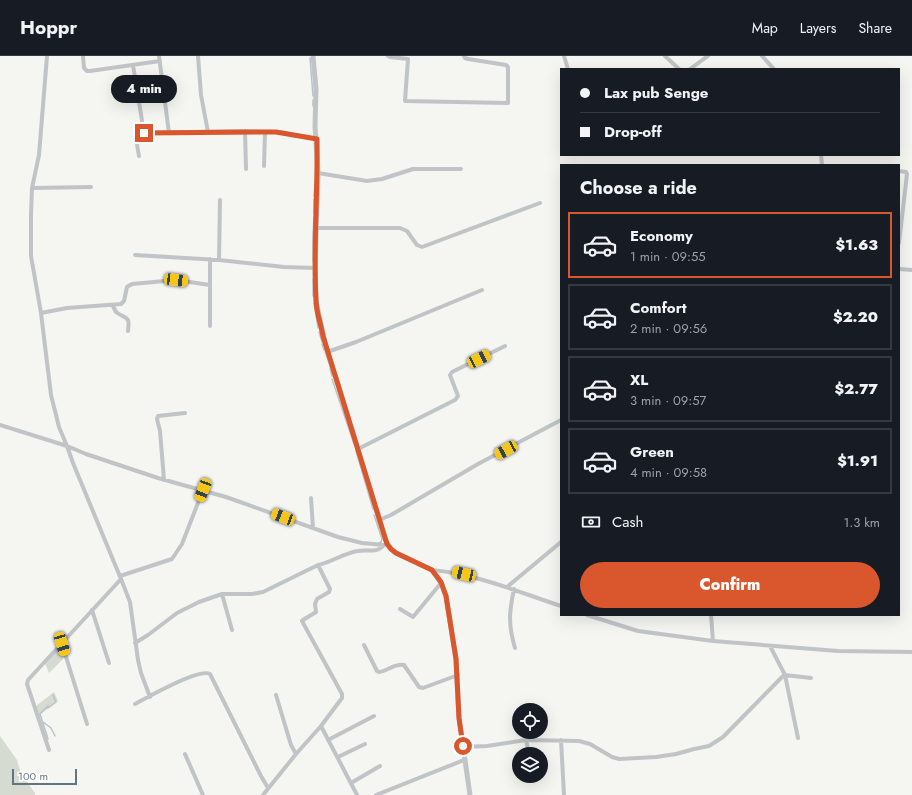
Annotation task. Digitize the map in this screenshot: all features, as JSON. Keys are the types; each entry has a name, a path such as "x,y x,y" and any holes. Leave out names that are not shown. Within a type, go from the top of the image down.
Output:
{"street":[{"path":"47,56 40,148 32,188 31,256 37,299 41,313 51,395 59,427 85,495 121,577 130,602 135,643 141,673 150,697"},
{"path":"83,56 84,68 86,71 160,61"},
{"path":"159,56 169,133"},
{"path":"198,56 201,95 208,132"},
{"path":"313,56 318,173 315,268 316,301 327,352 358,448 385,545"},
{"path":"388,56 390,58 408,60 405,101 508,103 508,67 506,65 468,59 464,56"},
{"path":"564,56 568,68"},
{"path":"666,56 677,68"},
{"path":"691,68 708,56"},
{"path":"762,56 773,68"},
{"path":"133,65 144,133"},
{"path":"245,131 246,169"},
{"path":"139,156 137,141 140,134 144,133 245,131 276,132 317,139"},
{"path":"264,166 265,132"},
{"path":"318,173 367,181 382,179 413,169 461,169"},
{"path":"900,171 906,172 908,174 900,235"},
{"path":"32,188 91,187"},
{"path":"219,260 220,200"},
{"path":"316,228 400,228 407,231 417,245 422,247 540,203"},
{"path":"135,255 219,260 284,267 315,268"},
{"path":"210,260 210,326"},
{"path":"900,269 912,270"},
{"path":"41,313 68,308 113,306 123,303 127,287 132,284 176,280 210,285"},
{"path":"327,352 356,342 482,290"},
{"path":"113,306 116,312 127,317 129,320 128,331"},
{"path":"358,448 455,400 458,396 451,379 450,375 452,372 505,346"},
{"path":"164,480 160,431 157,419 158,416 163,414 184,413"},
{"path":"379,520 391,515 478,464 560,421"},
{"path":"0,425 67,446 86,454 164,480 203,490 255,507 338,537 362,543 385,545 396,553 432,570 451,571 478,578 560,606"},
{"path":"49,750 27,684 28,680 121,577 172,559 182,544 203,490"},
{"path":"311,498 313,528"},
{"path":"507,587 560,543"},
{"path":"135,643 177,613 199,602 222,594 252,594 263,592 318,565 327,563 351,552 379,550 385,545"},
{"path":"263,795 321,726 340,701 342,694 302,621 316,612 315,604 317,599 329,592 330,589 318,565"},
{"path":"432,570 441,582 448,603 458,674 459,718 470,795"},
{"path":"400,609 413,616 441,582"},
{"path":"514,589 509,616 509,626 515,648"},
{"path":"222,594 232,630"},
{"path":"92,610 109,663"},
{"path":"590,616 638,631 713,641 838,651 912,652"},
{"path":"711,616 713,641"},
{"path":"62,644 87,724"},
{"path":"364,645 377,671 383,672 397,665 404,665 419,687 423,688 458,674"},
{"path":"770,646 785,675 798,738"},
{"path":"136,704 202,672 210,674 268,788"},
{"path":"463,746 487,746 526,740 561,740 579,741 590,744 612,757 619,759 666,756 709,746 723,737 776,682 785,675 811,678"},
{"path":"276,694 291,745 296,754"},
{"path":"328,740 374,716"},
{"path":"321,726 357,795"},
{"path":"526,740 528,747"},
{"path":"561,740 564,795"},
{"path":"338,757 365,744"},
{"path":"185,754 203,795"},
{"path":"376,795 464,760"},
{"path":"351,783 380,766"}],"shaded area":[{"path":"61,646 64,658 49,673 45,663"},
{"path":"54,692 58,701 39,715 36,706"},
{"path":"0,736 17,760 21,774 35,795 0,795"}],"waterway":[{"path":"310,58 313,96"},
{"path":"313,100 313,106"},
{"path":"314,196 315,185"},
{"path":"314,199 314,213"},
{"path":"313,235 314,217"},
{"path":"313,236 313,262"},
{"path":"313,279 313,296"},
{"path":"314,303 318,328"},
{"path":"319,332 322,342"},
{"path":"322,344 324,350"},
{"path":"330,369 332,376"},
{"path":"332,379 354,444"},
{"path":"356,451 373,509"},
{"path":"374,515 382,539 379,543"},
{"path":"48,739 40,714 48,706 48,708 56,702 53,695"},
{"path":"43,722 51,728 55,736"}],"route":[{"path":"144,133 240,131 276,132 317,139 318,173 315,268 316,301 323,336 387,544 396,553 435,572 441,582 446,596 458,674 459,718 463,746"}]}
